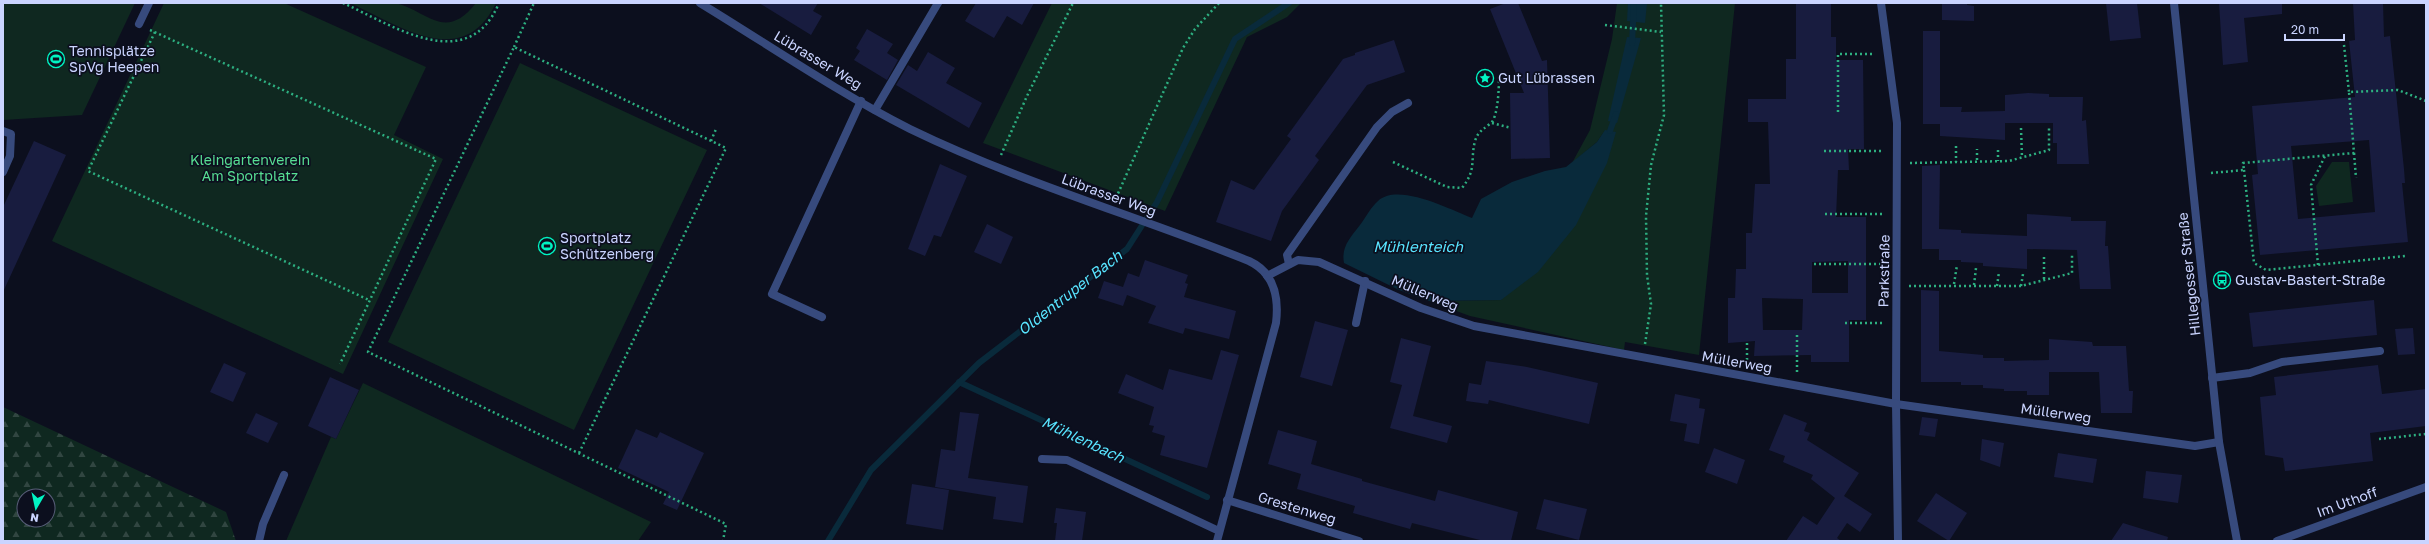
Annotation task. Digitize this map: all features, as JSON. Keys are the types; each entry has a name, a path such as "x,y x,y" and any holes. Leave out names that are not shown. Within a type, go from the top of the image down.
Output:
{"street":[{"path":"139,24 149,3"},
{"name":"Lübrasser Weg","path":"700,3 875,110 913,130 996,166 1255,264 1267,276 1278,296 1276,323 1217,541"},
{"path":"875,110 938,3"},
{"name":"Parkstraße","path":"1881,3 1895,100 1898,152 1896,323 1898,541"},
{"name":"Hillegosser Straße","path":"2174,3 2219,442 2237,541"},
{"path":"822,317 772,294 861,101"},
{"path":"1289,264 1287,255 1377,127 1392,112 1408,103"},
{"path":"3,131 11,134 10,156 3,172"},
{"name":"Müllerweg","path":"1267,276 1298,260 1319,262 1366,281 1421,308 1463,323 1643,358 1896,404 2195,446 2219,442"},
{"path":"1356,323 1366,281"},
{"path":"2212,378 2250,373 2282,362 2380,351"},
{"path":"1042,459 1067,460 1219,532"},
{"path":"259,541 263,524 284,475"},
{"name":"Im Uthoff","path":"2277,541 2426,488"},
{"name":"Grestenweg","path":"1227,500 1359,541"}],"path":[{"path":"343,3 421,38 448,43 466,38 484,26 494,14 499,3"},
{"path":"534,3 368,352 726,524 723,541"},
{"path":"996,166 1027,96 1073,3"},
{"path":"1111,209 1183,48 1195,29 1219,3"},
{"path":"1643,358 1651,304 1647,275 1646,223 1650,166 1664,115 1661,3"},
{"path":"139,24 436,159 340,364"},
{"path":"1605,25 1661,32"},
{"path":"154,32 88,171 369,300"},
{"path":"2344,45 2356,178"},
{"path":"514,47 726,148 580,453"},
{"path":"1838,112 1838,54 1889,54"},
{"path":"1393,162 1447,187 1456,189 1462,188 1472,169 1475,142 1479,132 1492,123 1499,93 1499,78 1522,77"},
{"path":"2349,92 2398,90 2426,101"},
{"path":"1492,123 1511,128"},
{"path":"2021,128 2022,158"},
{"path":"1898,163 1956,162 1977,160 2009,162 2049,150 2049,128"},
{"path":"711,141 716,129"},
{"path":"1956,146 1956,162"},
{"path":"1977,149 1977,160"},
{"path":"1998,150 1998,161"},
{"path":"1824,151 1898,152"},
{"path":"2354,153 2243,163 2254,263 2266,270 2318,266 2405,256"},
{"path":"2318,266 2311,185 2326,156"},
{"path":"2211,173 2244,170"},
{"path":"1825,214 1897,214"},
{"path":"1897,286 1954,284 2021,286 2072,273 2072,254"},
{"path":"2044,255 2044,279"},
{"path":"1814,264 1897,264"},
{"path":"1954,284 1957,266"},
{"path":"1974,285 1976,268"},
{"path":"1997,286 1999,272"},
{"path":"2021,286 2023,274"},
{"path":"1846,322 1896,323"},
{"path":"1798,332 1798,386"},
{"path":"1747,344 1748,377"},
{"path":"2379,439 2426,434"}],"green space":[{"name":"Tennisplätze SpVg Heepen","path":"3,3 135,3 82,115 3,120"},
{"name":"Kleingartenverein Am Sportplatz","path":"164,3 284,3 426,67 394,135 443,159 343,374 52,241"},
{"path":"350,3 394,3 405,6 435,20 444,22 454,21 465,15 476,3 496,3 482,24 466,35 448,39 429,37 409,31"},
{"path":"1052,3 1301,3 1287,17 1247,37 1165,211 983,143"},
{"path":"1617,3 1735,3 1699,355 1625,342 1624,350 1470,316 1429,301 1501,300 1605,130 1597,142 1572,163 1590,130 1612,39"},
{"name":"Sportplatz Schützenberg","path":"520,63 707,150 574,430 388,342"},
{"path":"2332,162 2349,162 2353,202 2319,206 2316,186"},
{"path":"363,383 651,522 638,541 286,541 331,437 336,439"},
{"path":"3,407 226,512 236,541 3,541"}],"water":[{"path":"1628,3 1647,3 1645,23 1627,21"},
{"path":"1627,37 1641,38 1617,123 1608,121"},
{"name":"Mühlenteich","path":"1605,130 1616,132 1607,163 1576,225 1538,272 1501,300 1429,301 1399,290 1344,263 1343,257 1347,243 1373,206 1387,196 1411,196 1425,199 1472,218 1481,199 1512,182 1545,171 1566,167 1597,142"}],"building":[{"path":"759,3 818,3 813,11 822,16 811,35"},
{"path":"976,3 1034,3 1022,25 1007,16 994,38 965,21"},
{"path":"1506,3 1518,3 1542,61 1547,60 1550,158 1511,159 1510,93 1524,93 1490,9"},
{"path":"1796,3 1831,3 1831,37 1836,37 1836,60 1863,60 1864,149 1848,149 1849,170 1838,170 1836,217 1866,217 1866,320 1849,320 1849,362 1811,362 1811,355 1754,356 1755,341 1728,343 1728,298 1735,298 1736,269 1746,269 1746,233 1752,233 1755,184 1770,184 1768,122 1748,122 1748,99 1786,99 1786,59 1796,59","holes":["1848,261 1848,293 1812,293 1812,262","1762,298 1803,299 1802,330 1763,330"]},
{"path":"1942,3 1967,3 1967,5 1974,6 1974,21 1942,20"},
{"path":"2106,3 2137,3 2141,38 2110,41"},
{"path":"2219,3 2282,3 2282,14 2244,18 2248,62 2223,65"},
{"path":"2353,3 2383,3 2384,37 2390,36 2404,169 2405,183 2402,183 2408,242 2260,255 2252,175 2258,174 2252,106 2355,97 2349,41 2355,40","holes":["2369,140 2375,212 2298,219 2291,146"]},
{"path":"867,29 893,44 887,53 898,60 887,80 854,60 860,51 856,48"},
{"path":"1923,31 1940,31 1940,107 1962,107 1961,112 2005,111 2005,140 1940,136 1940,124 1923,124"},
{"path":"1394,40 1405,72 1367,85 1315,156 1319,160 1282,211 1271,241 1216,222 1231,180 1254,190 1291,139 1287,136 1343,59 1355,55 1355,53"},
{"path":"928,52 955,68 946,83 982,103 969,128 896,85 908,65 917,71"},
{"path":"2028,93 2049,94 2049,97 2083,97 2082,121 2086,120 2089,164 2057,164 2057,143 2053,143 2053,123 2005,123 2005,95"},
{"path":"34,141 66,155 3,292 3,207"},
{"path":"940,164 967,176 941,237 934,235 925,256 908,249"},
{"path":"1940,165 1939,229 1961,230 1961,233 2027,236 2027,269 1983,266 1983,263 1961,262 1961,260 1939,260 1939,249 1922,249 1922,166"},
{"path":"2027,214 2071,217 2071,221 2106,221 2105,246 2108,246 2111,289 2080,289 2077,250 2027,249"},
{"path":"987,224 1013,237 1001,264 974,252"},
{"path":"1145,260 1188,275 1185,283 1188,284 1184,297 1236,311 1229,339 1185,328 1183,334 1148,323 1156,306 1127,295 1123,306 1098,298 1104,281 1123,287 1128,273 1139,277"},
{"path":"1921,290 1939,291 1939,351 1983,355 1983,358 2004,358 2004,361 2049,360 2049,339 2092,342 2093,346 2126,346 2129,391 2133,391 2132,413 2101,413 2099,372 2049,372 2049,395 2027,395 2027,391 2004,391 2004,389 1983,388 1983,385 1961,385 1961,382 1921,382"},
{"path":"2374,300 2377,335 2253,347 2249,313"},
{"path":"1315,321 1348,330 1332,386 1300,377"},
{"path":"2413,328 2415,354 2398,355 2395,329"},
{"path":"1401,338 1431,346 1413,416 1452,426 1447,443 1390,428 1402,385 1390,382"},
{"path":"1221,350 1239,355 1207,468 1160,455 1165,436 1152,432 1154,426 1149,425 1154,407 1118,393 1126,374 1163,390 1169,369 1212,380"},
{"path":"1486,361 1527,367 1598,383 1589,424 1489,400 1488,404 1466,401 1469,383 1481,385"},
{"path":"224,363 246,373 233,402 210,392"},
{"path":"2378,365 2382,394 2426,389 2426,426 2370,433 2373,461 2285,471 2283,458 2265,455 2260,397 2276,395 2274,377"},
{"path":"330,377 359,390 336,439 308,426"},
{"path":"1675,394 1700,399 1699,408 1705,409 1699,444 1684,441 1687,424 1670,421"},
{"path":"960,412 979,414 968,478 1028,486 1023,523 993,519 996,497 935,487 941,449 955,451"},
{"path":"256,413 278,423 268,443 246,433"},
{"path":"1784,414 1807,423 1804,431 1810,433 1807,440 1859,473 1844,496 1872,514 1860,532 1847,523 1837,538 1841,541 1786,541 1803,516 1817,525 1835,498 1811,479 1813,475 1783,462 1785,456 1769,450"},
{"path":"1922,417 1938,419 1935,437 1919,435"},
{"path":"636,429 657,438 660,432 704,453 677,510 663,504 669,492 618,468"},
{"path":"1278,430 1317,441 1311,464 1362,479 1362,481 1435,501 1438,490 1518,512 1511,541 1484,541 1412,523 1410,529 1353,513 1355,506 1297,489 1301,474 1268,464"},
{"path":"1982,439 2004,443 2000,467 1980,460"},
{"path":"1714,448 1745,460 1737,484 1705,472"},
{"path":"2058,453 2097,459 2093,483 2054,477"},
{"path":"2146,471 2182,475 2178,503 2143,498"},
{"path":"912,484 949,490 943,530 906,524"},
{"path":"1936,493 1967,513 1949,541 1917,521"},
{"path":"1544,499 1587,509 1579,540 1536,529"},
{"path":"1056,508 1086,512 1082,541 1055,541 1057,523 1054,523"},
{"path":"2123,523 2168,537 2167,541 2111,541"}],"waterway":[{"name":"Oldentruper Bach","path":"828,541 871,470 979,363 1127,249 1157,202 1235,39 1289,3"},
{"path":"1632,43 1634,3"},
{"path":"1610,131 1616,114"},
{"name":"Mühlenbach","path":"959,382 1207,497"}],"place":[{"name":"Tennisplätze SpVg Heepen","path":"56,59"},
{"name":"Gut Lübrassen","path":"1485,78"},
{"name":"Sportplatz Schützenberg","path":"547,246"},
{"name":"Gustav-Bastert-Straße","path":"2222,280"}]}
